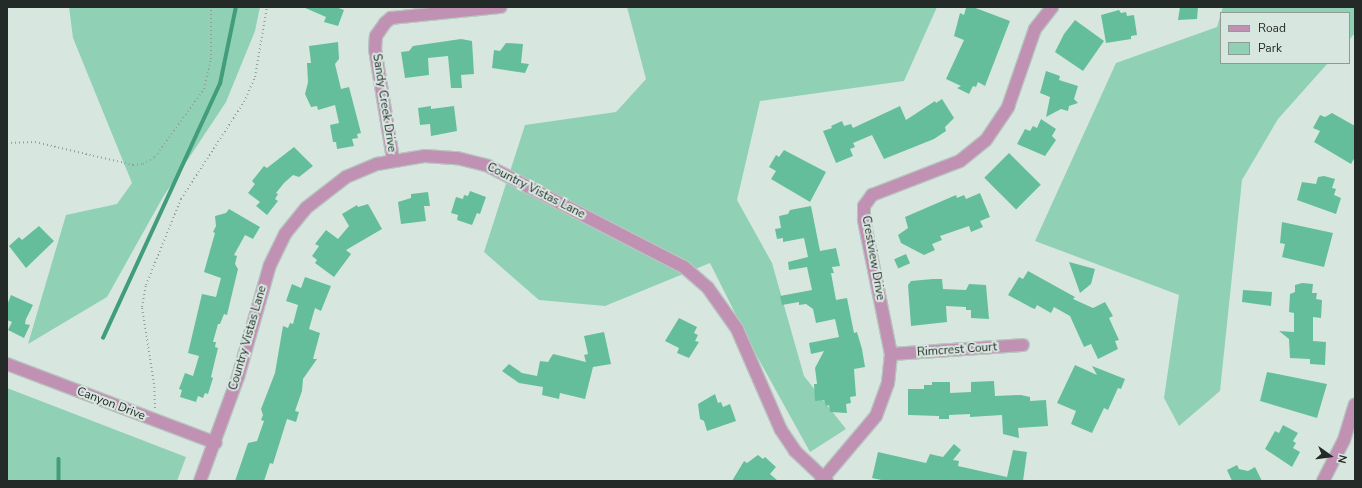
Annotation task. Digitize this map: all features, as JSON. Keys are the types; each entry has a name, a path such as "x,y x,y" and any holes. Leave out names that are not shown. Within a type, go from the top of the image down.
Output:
{"street":[{"name":"Sandy Creek Drive","path":"394,159 375,49 376,36 385,23 391,18 500,7"},
{"name":"Crestview Drive","path":"824,480 876,416 888,383 891,354 864,220 864,206 872,195 960,161 986,140 1008,107 1035,29 1052,7"},
{"name":"Country Vistas Lane","path":"200,481 216,443 238,377 264,281 285,234 306,208 332,186 361,170 394,159 442,156 488,166 684,267 708,288 737,329 781,430 795,451 824,480"},
{"name":"Rimcrest Court","path":"891,354 1023,345"},
{"name":"Canyon Drive","path":"7,364 216,443"},
{"path":"1323,481 1344,440 1355,405"}],"path":[{"path":"7,143 35,142 133,165 143,164 155,158 204,89 211,59 211,7"},
{"path":"155,421 154,384 142,307 146,285 181,199 244,102 255,77 267,7"}],"green space":[{"path":"69,7 260,7 255,31 226,102 163,197 107,297 28,344 66,215 117,204 132,183 73,38"},
{"path":"627,7 937,7 904,81 760,101 737,200 772,263 804,376 846,429 810,452 753,349 710,263 605,306 539,300 484,252 525,125 616,112 646,79"},
{"path":"1223,7 1355,7 1355,33 1350,39 1350,12 1221,12"},
{"path":"1220,17 1220,64 1327,64 1278,119 1242,180 1220,391 1179,426 1164,398 1179,295 1035,241 1116,63 1217,27"},
{"path":"7,388 186,457 177,481 7,481"}],"building":[{"path":"303,7 336,7 344,10 338,26 324,22 326,17"},
{"path":"973,7 1010,21 985,86 978,82 976,87 973,86 969,94 957,88 961,86 946,79 964,40 954,36 960,13 964,15 966,8"},
{"path":"1180,7 1198,7 1197,19 1178,20"},
{"path":"1119,10 1121,13 1126,12 1127,16 1134,15 1137,35 1131,36 1131,39 1106,43 1101,15"},
{"path":"1075,20 1104,41 1083,71 1055,52 1064,34"},
{"path":"461,39 472,41 474,74 461,75 462,88 451,88 448,56 428,58 429,75 405,78 401,52 409,51 413,46"},
{"path":"338,42 339,59 335,64 341,89 349,87 361,133 357,134 358,138 352,139 354,146 337,149 336,142 333,142 330,125 339,123 335,105 318,110 317,106 311,107 305,94 308,82 307,63 311,63 309,46"},
{"path":"506,43 523,44 521,63 529,64 525,73 492,68 494,50 500,51"},
{"path":"1046,71 1060,76 1059,80 1078,86 1074,99 1078,103 1069,106 1068,111 1061,109 1046,117 1050,97 1040,93"},
{"path":"942,99 954,118 945,127 946,131 934,139 884,159 872,135 853,143 855,147 850,149 853,156 836,163 823,131 832,128 831,126 842,121 844,126 851,124 853,128 900,106 906,120 935,101 936,103"},
{"path":"431,106 431,109 454,106 457,131 431,136 430,124 420,125 418,108"},
{"path":"1332,113 1355,126 1355,157 1351,164 1314,142 1320,131 1313,128 1320,115 1325,117"},
{"path":"1041,119 1056,129 1052,136 1056,140 1045,156 1017,144 1025,129 1030,131 1033,126 1037,128"},
{"path":"294,147 313,166 299,177 293,175 284,183 276,193 278,194 275,199 278,201 267,215 256,206 260,202 248,193 255,184 252,181 264,166 267,168"},
{"path":"784,150 826,172 810,202 771,179 776,171 769,167 776,155 779,157"},
{"path":"1009,153 1041,185 1016,210 984,178"},
{"path":"1324,176 1335,179 1332,188 1336,189 1334,195 1341,198 1336,214 1297,200 1302,182 1316,184 1318,177"},
{"path":"470,191 486,197 480,214 477,213 472,225 457,220 458,215 451,213 456,197 463,199 464,195 468,196"},
{"path":"428,192 430,206 424,206 426,221 401,224 398,202 411,198 411,194"},
{"path":"980,193 990,217 980,221 983,227 971,232 969,226 940,236 942,240 932,244 935,250 924,255 901,243 898,235 908,228 905,217 956,195 957,198 964,195 966,199"},
{"path":"368,204 382,229 346,250 351,254 334,277 315,263 317,260 312,256 319,246 315,244 326,230 338,239 349,226 342,214 357,205 358,207"},
{"path":"811,206 820,251 836,248 840,266 832,267 834,273 831,273 836,300 847,298 854,333 857,332 862,349 865,367 854,369 856,396 850,397 851,403 846,404 847,413 830,412 829,405 826,406 824,400 815,401 814,384 817,384 815,368 824,351 811,354 809,343 839,337 835,319 816,323 813,309 806,304 799,305 799,302 782,305 780,296 812,290 807,267 789,270 788,262 808,257 804,238 783,242 783,238 777,239 775,229 781,228 779,216 788,214 790,210"},
{"path":"229,209 260,227 253,239 245,235 234,255 237,256 235,264 238,269 227,315 224,314 220,324 218,324 213,342 216,342 215,347 218,348 211,377 213,378 208,394 205,393 203,398 198,396 196,402 180,397 182,390 179,389 185,373 193,376 199,356 188,353 202,294 216,297 221,278 204,272 215,233 213,232 216,226 215,216 226,213"},
{"path":"1282,222 1333,233 1324,267 1282,257 1285,244 1280,243"},
{"path":"39,226 54,241 26,268 9,246 19,237 22,240"},
{"path":"906,254 910,263 898,268 894,259"},
{"path":"1069,262 1095,269 1091,284 1080,293"},
{"path":"1028,271 1075,297 1073,299 1093,308 1105,302 1113,316 1109,318 1119,340 1115,341 1118,349 1098,359 1091,344 1084,347 1070,316 1054,307 1051,313 1037,305 1035,309 1032,308 1008,295 1019,277 1023,279"},
{"path":"305,277 331,286 321,311 315,308 309,329 320,333 313,359 317,359 303,379 302,391 295,411 299,412 296,422 287,419 273,464 270,463 264,481 235,481 248,443 257,441 264,421 261,420 263,415 261,409 275,373 283,326 288,328 290,323 293,324 298,305 286,301 292,284 301,288"},
{"path":"942,279 943,289 966,290 969,284 986,285 989,319 971,318 971,310 966,310 966,307 946,306 947,322 911,326 908,285 911,281"},
{"path":"1302,283 1313,284 1312,293 1317,293 1316,299 1322,300 1321,318 1313,317 1313,341 1326,342 1325,365 1310,364 1310,359 1290,358 1289,339 1279,331 1294,332 1294,313 1289,312 1290,294 1295,292 1295,285"},
{"path":"1243,290 1272,292 1271,306 1242,302"},
{"path":"11,295 33,305 26,319 25,324 30,325 24,338 8,330 12,322 7,320 7,305"},
{"path":"679,318 697,327 694,333 698,335 695,341 699,342 689,358 677,353 679,348 665,341"},
{"path":"604,332 611,364 593,367 585,399 560,393 559,399 542,395 543,387 519,383 502,371 509,364 522,373 537,376 540,361 548,362 553,354 586,362 584,355 588,354 584,336"},
{"path":"1075,365 1097,375 1092,366 1125,379 1121,389 1118,388 1108,410 1104,408 1092,433 1071,424 1076,411 1057,403"},
{"path":"1267,372 1327,384 1317,418 1260,401"},
{"path":"994,381 995,396 1021,395 1030,397 1030,401 1046,400 1048,426 1018,428 1019,438 1003,434 1002,415 970,417 970,414 949,415 949,419 939,419 939,416 908,415 908,389 924,389 924,385 932,385 932,382 950,382 950,393 971,392 971,382"},
{"path":"715,394 718,403 721,402 723,407 730,404 736,421 707,431 704,421 700,419 698,404"},
{"path":"1283,425 1298,433 1293,441 1296,443 1293,448 1300,452 1292,467 1265,449 1275,431 1279,433"},
{"path":"954,444 961,450 953,460 959,461 958,466 1007,477 1013,450 1027,452 1023,481 886,481 872,478 878,452 926,463 930,454 943,457"},
{"path":"758,455 763,459 765,457 776,467 770,474 778,481 732,481 744,461 747,463"},
{"path":"1237,465 1239,469 1248,471 1255,467 1262,481 1232,481 1227,470"}],"waterway":[{"path":"103,338 220,84 236,7"},
{"path":"59,459 59,481"}]}
